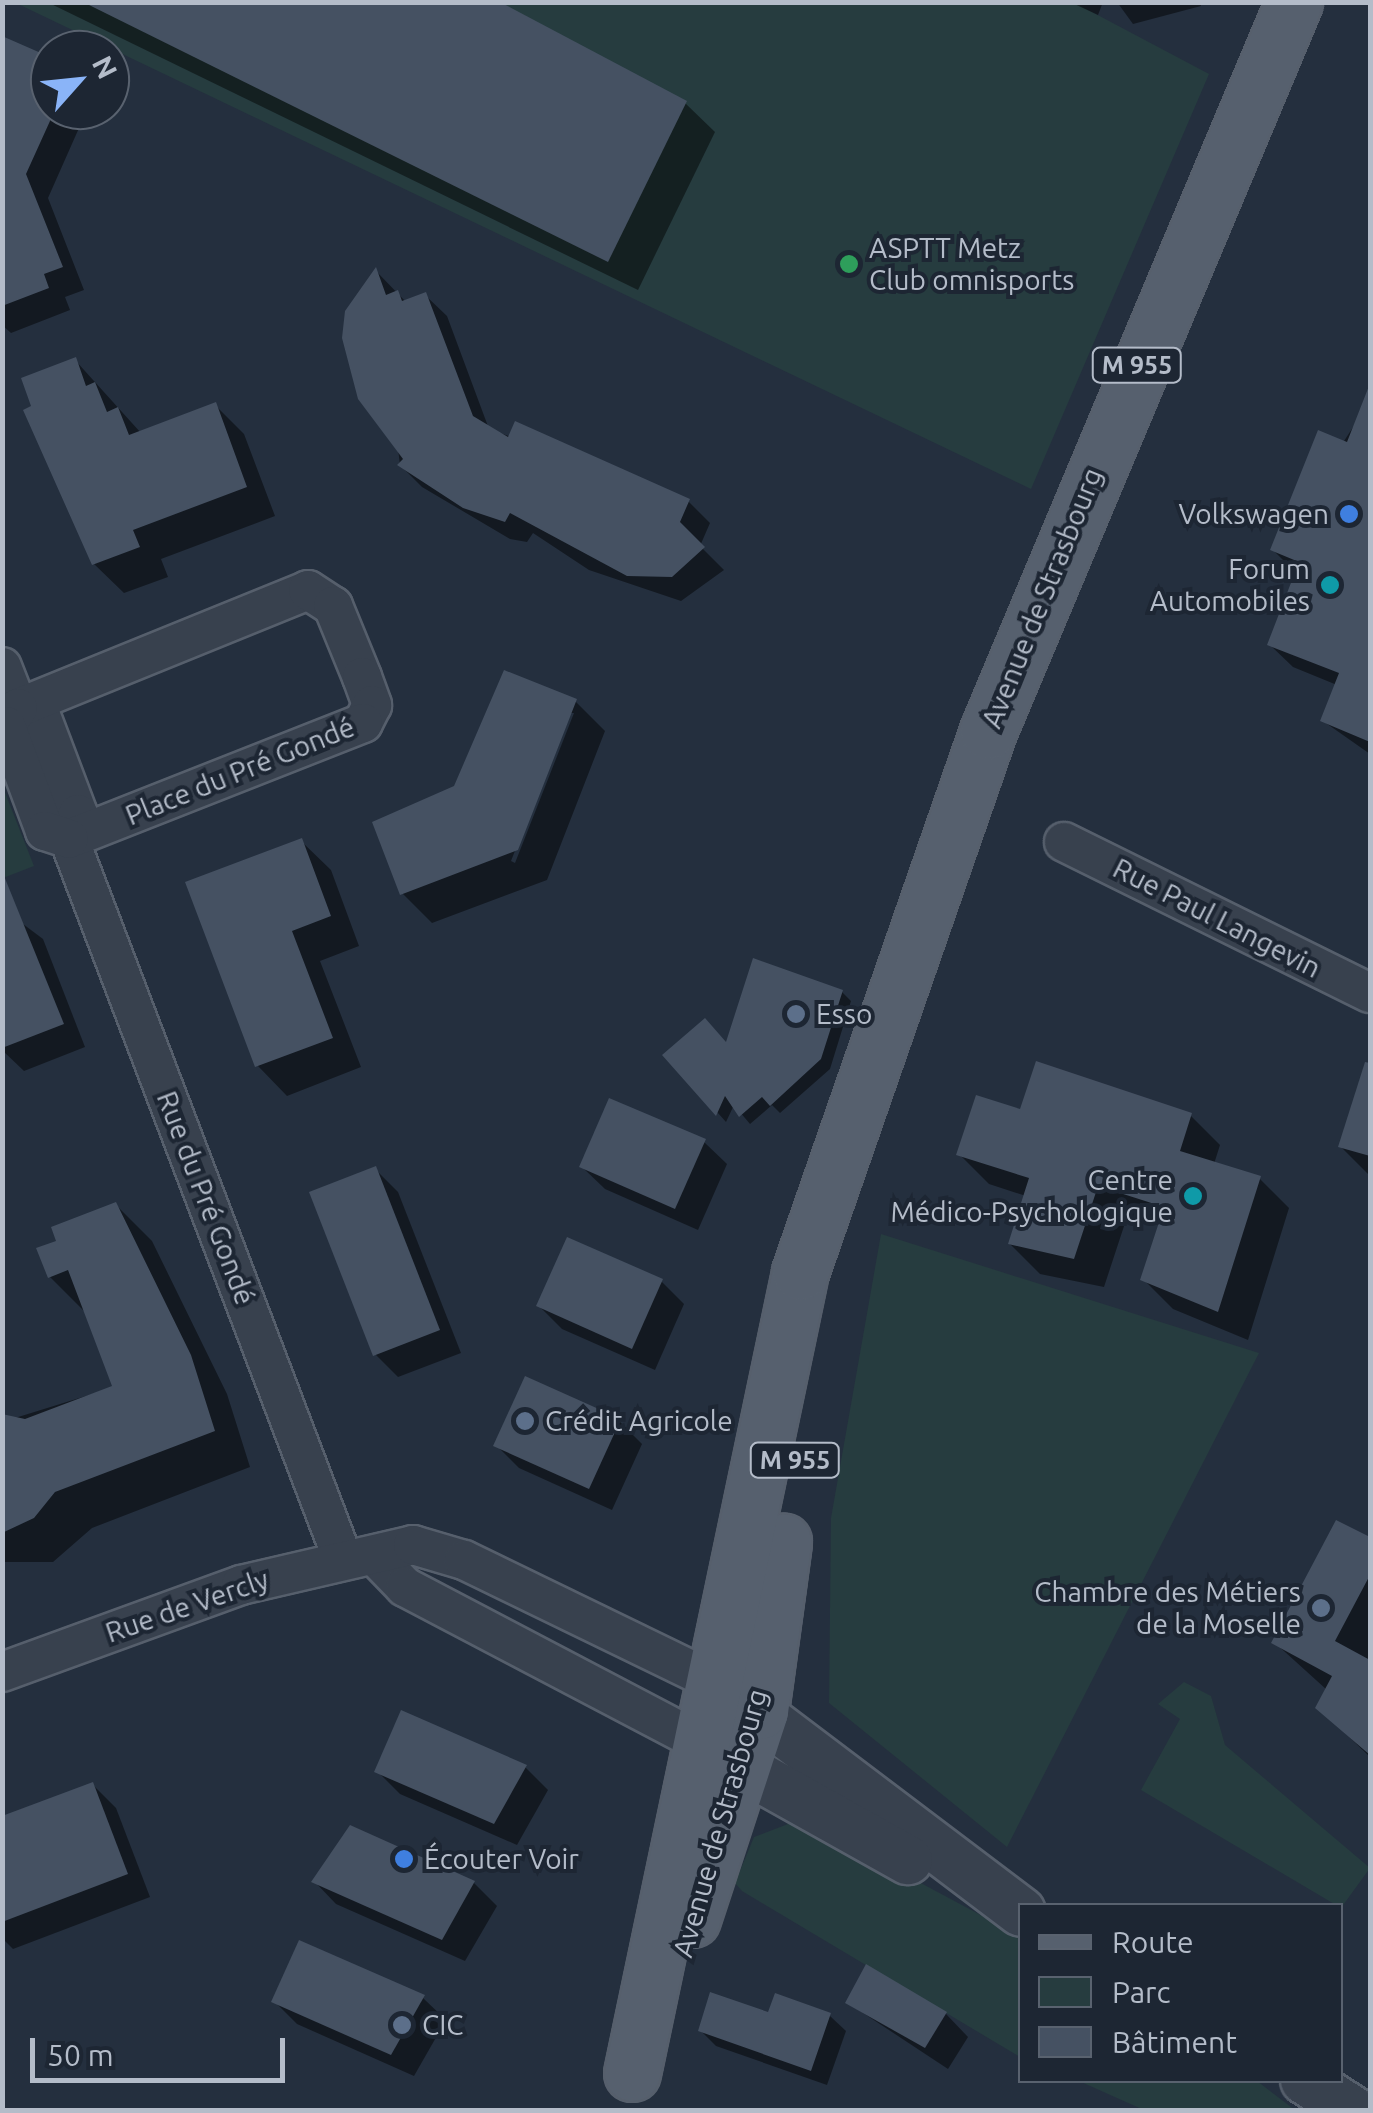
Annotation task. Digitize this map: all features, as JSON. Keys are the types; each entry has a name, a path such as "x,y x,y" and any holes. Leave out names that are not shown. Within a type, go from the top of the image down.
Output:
{"main road":[{"name":"Avenue de Strasbourg","path":"623,2092 674,1981 719,1755 738,1696 800,1272 828,1208 995,714 1294,2"}],"street":[{"name":"Place du Pré Gondé","path":"18,708 308,590 334,606 362,677 372,705 363,723 69,839"},
{"name":"Rue du Pré Gondé","path":"2,667 18,708 6,726 41,821 69,839 358,1556"},
{"name":"Rue Paul Langevin","path":"1064,842 1370,993"},
{"name":"Rue de Vercly","path":"2,1672 358,1556 413,1545 464,1560 738,1696"},
{"path":"358,1556 405,1586 719,1755 1018,1911"},
{"path":"738,1696 892,1822 1018,1911"},
{"path":"1310,2083 1352,2110"}],"green space":[{"name":"ASPTT Metz Club omnisports","path":"16,3 1075,3 1209,74 1031,489 130,58 130,30 72,30"},
{"path":"2,785 34,866 3,878 2,878"},
{"path":"881,1234 1259,1353 1007,1847 829,1703 831,1518"},
{"path":"1184,1682 1211,1696 1225,1745 1370,1868 1343,1905 1333,1903 1141,1790 1180,1719 1158,1704"},
{"path":"801,1819 1018,1935 1018,2056 742,1891 735,1883 754,1837"},
{"path":"1083,2083 1260,2083 1295,2110 1144,2110"}],"building":[{"path":"83,2 500,2 687,101 608,262"},
{"path":"2,36 30,48 30,130 46,130 26,174 63,267 44,274 49,288 2,306"},
{"path":"376,267 386,295 398,290 402,301 426,292 473,416 508,437 515,421 690,499 680,522 705,547 672,577 627,576 510,513 505,522 463,508 397,465 403,459 358,399 342,338 345,311"},
{"path":"76,357 86,386 95,382 107,412 118,407 129,435 216,402 247,487 133,530 140,547 92,565 23,410 31,406 21,378"},
{"name":"Forum Automobiles","path":"1369,386 1370,742 1320,721 1339,673 1267,645 1299,562 1270,550 1318,430 1347,442"},
{"path":"504,670 577,699 518,850 400,895 372,822 454,786"},
{"path":"302,838 331,916 292,931 333,1038 255,1067 185,882"},
{"path":"2,871 64,1024 2,1048"},
{"path":"753,958 843,990 821,1059 770,1106 762,1097 739,1117 725,1096 716,1116 662,1055 705,1018 726,1042"},
{"name":"Centre Médico-Psychologique","path":"1036,1061 1192,1113 1180,1151 1261,1176 1218,1312 1140,1280 1164,1207 1098,1186 1074,1259 1008,1244 1029,1178 956,1155 976,1095 1020,1109"},
{"path":"1365,1062 1370,1063 1370,1156 1338,1147"},
{"path":"609,1098 706,1139 675,1209 579,1167"},
{"path":"376,1166 440,1330 373,1356 309,1192"},
{"path":"116,1202 191,1355 215,1431 55,1492 34,1518 2,1533 2,1414 25,1419 112,1386 68,1270 48,1278 36,1248 56,1241 51,1227"},
{"path":"567,1237 663,1279 632,1349 536,1306"},
{"path":"525,1376 621,1419 589,1489 493,1446"},
{"name":"Chambre des Métiers de la Moselle","path":"1336,1520 1370,1537 1370,1575 1335,1641 1370,1660 1370,1755 1315,1708 1332,1676 1271,1643"},
{"path":"401,1710 527,1765 494,1824 374,1772"},
{"path":"93,1782 128,1874 2,1922 2,1816"},
{"path":"350,1825 475,1881 442,1940 311,1882"},
{"path":"299,1940 425,1995 391,2055 271,2002"},
{"path":"866,1964 947,2012 925,2048 845,2003"},
{"path":"710,1992 768,2012 775,1993 831,2013 811,2071 698,2031"}],"place":[{"name":"ASPTT Metz Club omnisports","path":"849,264"},
{"name":"Volkswagen","path":"1349,514"},
{"name":"Forum Automobiles","path":"1330,585"},
{"name":"Esso","path":"796,1014"},
{"name":"Centre Médico-Psychologique","path":"1193,1196"},
{"name":"Crédit Agricole","path":"525,1421"},
{"name":"Chambre des Métiers de la Moselle","path":"1321,1608"},
{"name":"Écouter Voir","path":"404,1859"},
{"name":"CIC","path":"402,2025"}]}
